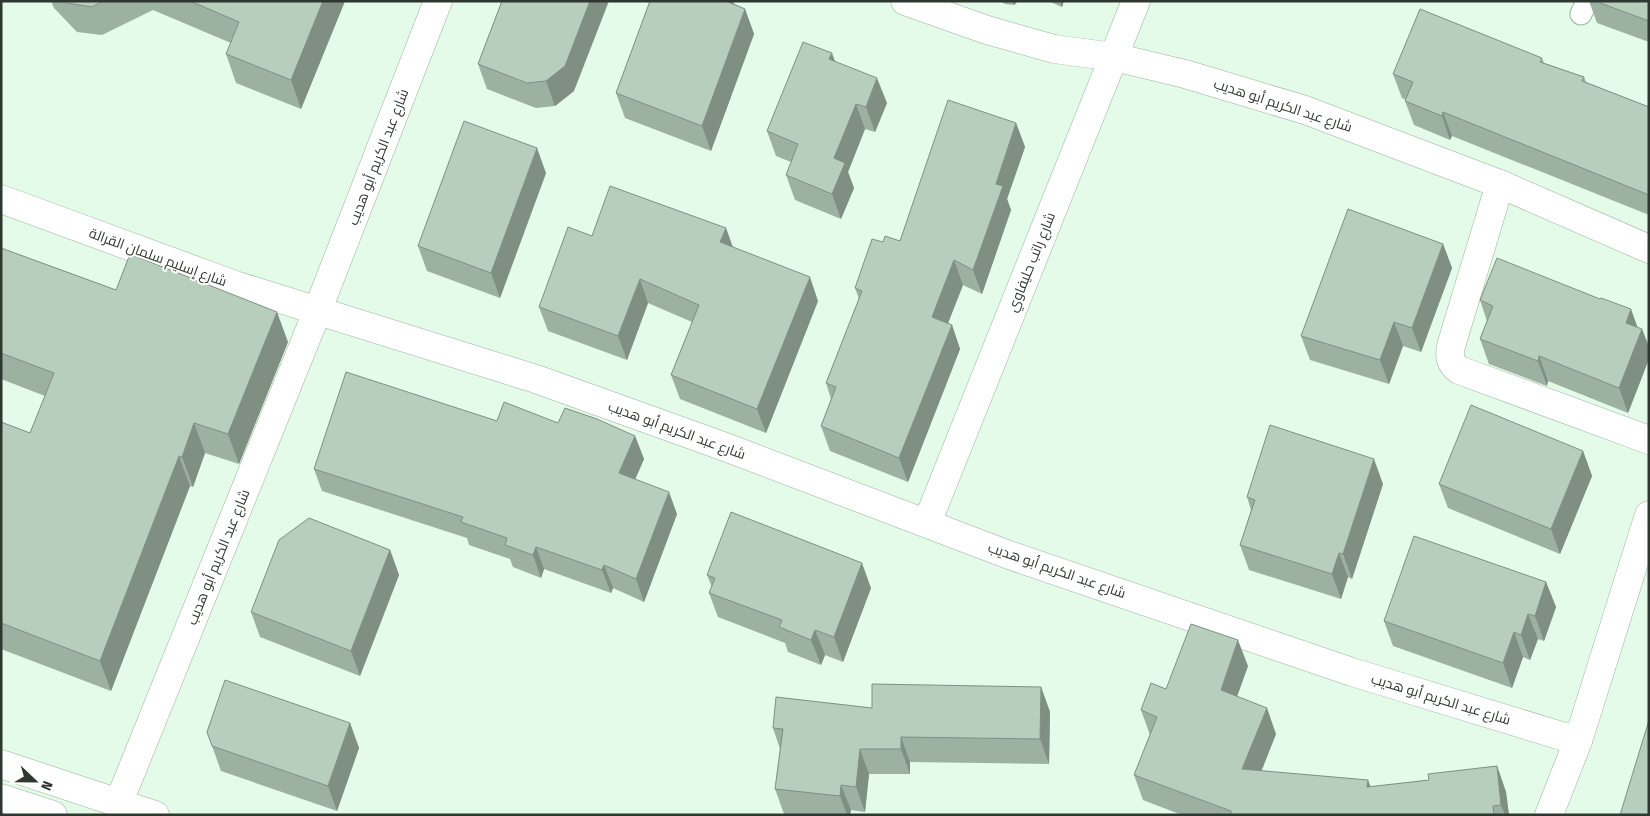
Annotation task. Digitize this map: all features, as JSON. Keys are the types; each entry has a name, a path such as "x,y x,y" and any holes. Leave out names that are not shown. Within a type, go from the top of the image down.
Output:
{"street":[{"name":"شارع عبد الكريم أبو هديب","path":"119,802 316,312 438,1"},
{"name":"شارع عبد الكريم أبو هديب","path":"905,1 987,30 1054,49 1114,58 1185,74 1305,110 1500,184 1649,249"},
{"name":"شارع راتب حليفاوي","path":"927,523 1136,1"},
{"path":"1500,184 1451,346 1450,358 1453,366 1459,370 1649,440"},
{"name":"شارع إسليم سلمان القرالة","path":"1,199 235,285 316,312"},
{"name":"شارع عبد الكريم أبو هديب","path":"316,312 536,379 728,448 1009,555 1352,672 1578,741"},
{"path":"1549,815 1578,741 1649,516"},
{"path":"1,764 155,815"},
{"path":"1,798 53,815"}],"building":[{"path":"65,1 103,1 92,7 67,3"},
{"path":"190,1 323,1 291,80 226,54 239,22"},
{"path":"502,1 590,1 565,66 546,81 527,83 478,64"},
{"path":"650,1 726,1 745,9 702,126 616,93"},
{"path":"1595,1 1649,1 1649,21"},
{"path":"1420,9 1542,58 1540,62 1584,77 1582,81 1649,107 1649,195 1443,112 1442,116 1405,101 1413,82 1393,74"},
{"path":"803,42 832,53 829,59 877,78 866,107 856,104 834,158 845,163 832,194 786,175 798,144 767,131"},
{"path":"948,100 1016,123 996,184 1003,186 973,270 954,260 932,317 952,325 899,458 821,426 836,387 826,383 862,291 855,288 872,239 883,242 885,236 900,241"},
{"path":"464,121 537,148 491,273 418,246"},
{"path":"610,186 726,228 720,242 810,277 757,409 671,375 699,305 640,279 618,336 539,307 568,227 592,236"},
{"path":"1348,209 1443,244 1412,328 1394,322 1380,360 1301,336"},
{"path":"1,248 116,290 130,254 277,312 228,434 194,423 182,457 179,456 100,661 1,623 1,422 30,433 54,373 1,353"},
{"path":"1497,258 1600,299 1631,309 1626,323 1642,329 1619,388 1539,356 1538,361 1480,339 1493,306 1480,300"},
{"path":"346,372 497,421 504,402 558,423 565,408 597,419 635,436 619,473 669,492 636,579 604,565 602,570 536,547 533,555 505,545 507,538 461,522 463,517 314,469"},
{"path":"1471,405 1583,451 1551,529 1439,484"},
{"path":"1270,425 1374,459 1343,554 1339,553 1332,574 1240,545 1255,500 1247,497"},
{"path":"731,512 862,563 834,637 815,630 811,640 779,627 782,620 709,593 715,578 707,575"},
{"path":"309,518 390,550 351,651 251,612 279,540"},
{"path":"1414,536 1546,582 1535,616 1528,614 1521,635 1514,632 1503,663 1384,621"},
{"path":"1191,624 1238,640 1221,690 1267,708 1242,769 1368,780 1367,787 1429,780 1428,774 1497,766 1501,805 1493,806 1494,815 1231,815 1231,811 1134,775 1157,717 1141,710 1151,683 1166,689"},
{"path":"225,680 350,723 328,786 212,746 207,732"},
{"path":"872,684 1041,687 1040,739 901,737 901,749 860,749 856,787 841,785 840,796 775,789 783,729 773,728 776,697 872,708"},
{"path":"1649,720 1649,815 1620,815"}]}
